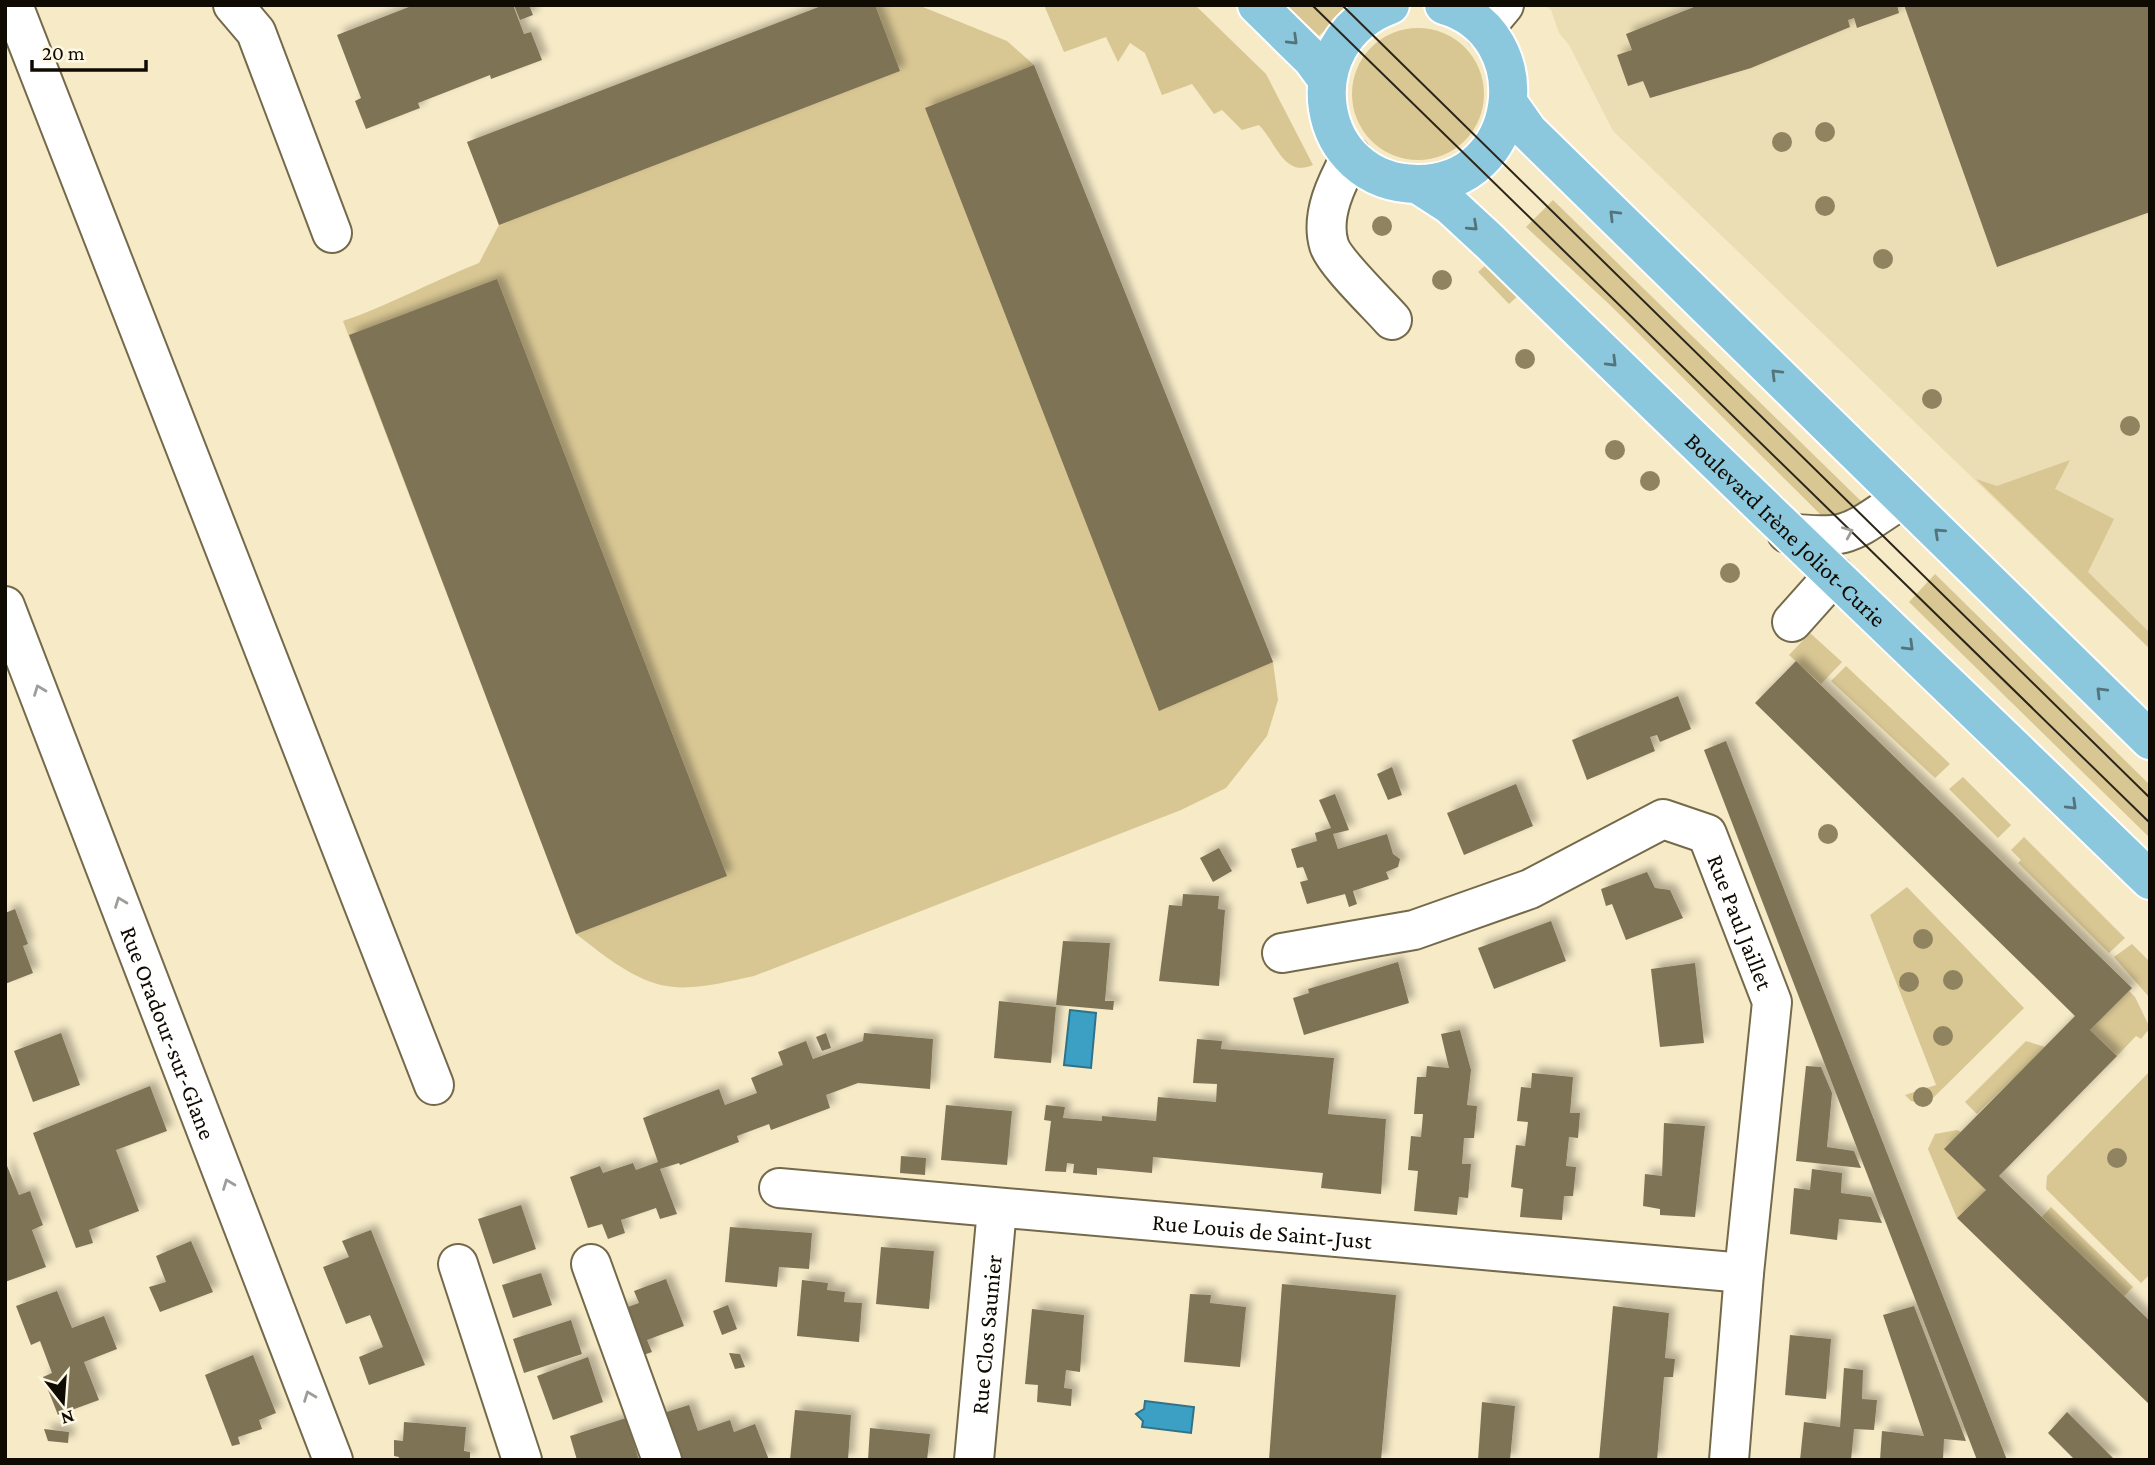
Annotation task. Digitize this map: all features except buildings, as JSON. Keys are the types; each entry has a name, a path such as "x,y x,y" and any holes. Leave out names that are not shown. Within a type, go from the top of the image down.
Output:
{"main road":[{"path":"1257,5 1312,59 1326,78"},
{"path":"1390,5 1359,21 1344,37 1332,57 1326,78 1326,107 1335,133 1351,156 1382,177 1419,184 1457,176 1474,165 1498,137 1509,104 1508,76 1499,51 1494,17 1467,15 1444,5"},
{"path":"1509,104 1528,131 2150,740"},
{"name":"Boulevard Irène Joliot-Curie","path":"1419,184 1450,205 1490,242 1787,533 1834,575 2150,880"}],"street":[{"path":"13,5 433,1085"},
{"path":"233,5 256,32 332,233"},
{"path":"1351,156 1338,181 1331,204 1327,228 1329,247 1392,320"},
{"path":"1787,533 1826,538 1845,535 1902,499"},
{"path":"1792,622 1834,575"},
{"name":"Rue Oradour-sur-Glane","path":"5,606 333,1460"},
{"name":"Rue Paul Jaillet","path":"1282,953 1414,930 1530,889 1663,819 1707,834 1772,1002 1744,1273 1729,1460"},
{"name":"Rue Louis de Saint-Just","path":"779,1188 1744,1273"},
{"name":"Rue Clos Saunier","path":"974,1460 998,1209"},
{"path":"458,1264 522,1460"},
{"path":"591,1264 662,1460"}],"shaded area":[{"path":"824,5 918,5 1007,41 1034,65 1273,662 1278,700 1267,736 1226,788 1181,810 754,976 708,985 672,987 649,981 627,970 576,934 343,321 479,263 499,225 467,142"},
{"path":"1044,5 1195,5 1266,74 1313,165 1303,168 1288,163 1259,125 1242,130 1222,110 1214,114 1192,84 1162,95 1145,53 1130,43 1118,62 1106,37 1064,52"},
{"path":"1286,5 1350,5 1319,36"},
{"path":"1544,5 2150,5 2150,649 1613,131 1569,45 1559,33 1551,10"},
{"path":"1418,28 1443,33 1465,47 1479,69 1484,94 1479,119 1465,141 1443,155 1418,160 1393,155 1371,141 1357,119 1352,94 1357,69 1371,47 1393,33"},
{"path":"1553,200 1865,505 1829,518 1823,517 1609,304 1526,227"},
{"path":"1490,261 1522,292 1509,304 1478,272"},
{"path":"2070,460 2055,489 2114,519 2088,572 2150,633 2150,649 1976,479 1997,486"},
{"path":"1935,574 2150,785 2150,838 1909,602"},
{"path":"1810,633 1842,662 1821,684 1789,655"},
{"path":"1846,666 1950,764 1935,778 1831,681"},
{"path":"1963,777 2011,825 1998,838 1949,789"},
{"path":"2024,837 2125,938 2109,953 2018,863 2021,860 2011,850"},
{"path":"1907,887 2024,1008 1927,1104 1911,1101 1905,1095 1936,1085 1870,915"},
{"path":"2132,944 2150,962 2150,998 2114,957"},
{"path":"2129,991 2135,997 2150,1028 2141,1039 2136,1036 2117,1056 2090,1030"},
{"path":"2026,1041 2045,1047 1977,1114 1965,1102"},
{"path":"2150,1071 2150,1274 2141,1283 2046,1189 2047,1176"},
{"path":"1957,1130 1961,1132 1986,1190 1957,1218 1928,1149 1935,1134"},
{"path":"2051,1207 2133,1287 2123,1297 2042,1217"}],"water":[{"path":"1070,1010 1096,1013 1091,1068 1064,1065"},
{"path":"1145,1401 1194,1407 1191,1433 1142,1427 1143,1421 1136,1414 1144,1409"}],"tram line":[{"path":"1312,5 2150,823"},
{"path":"1342,5 2150,798"}]}
